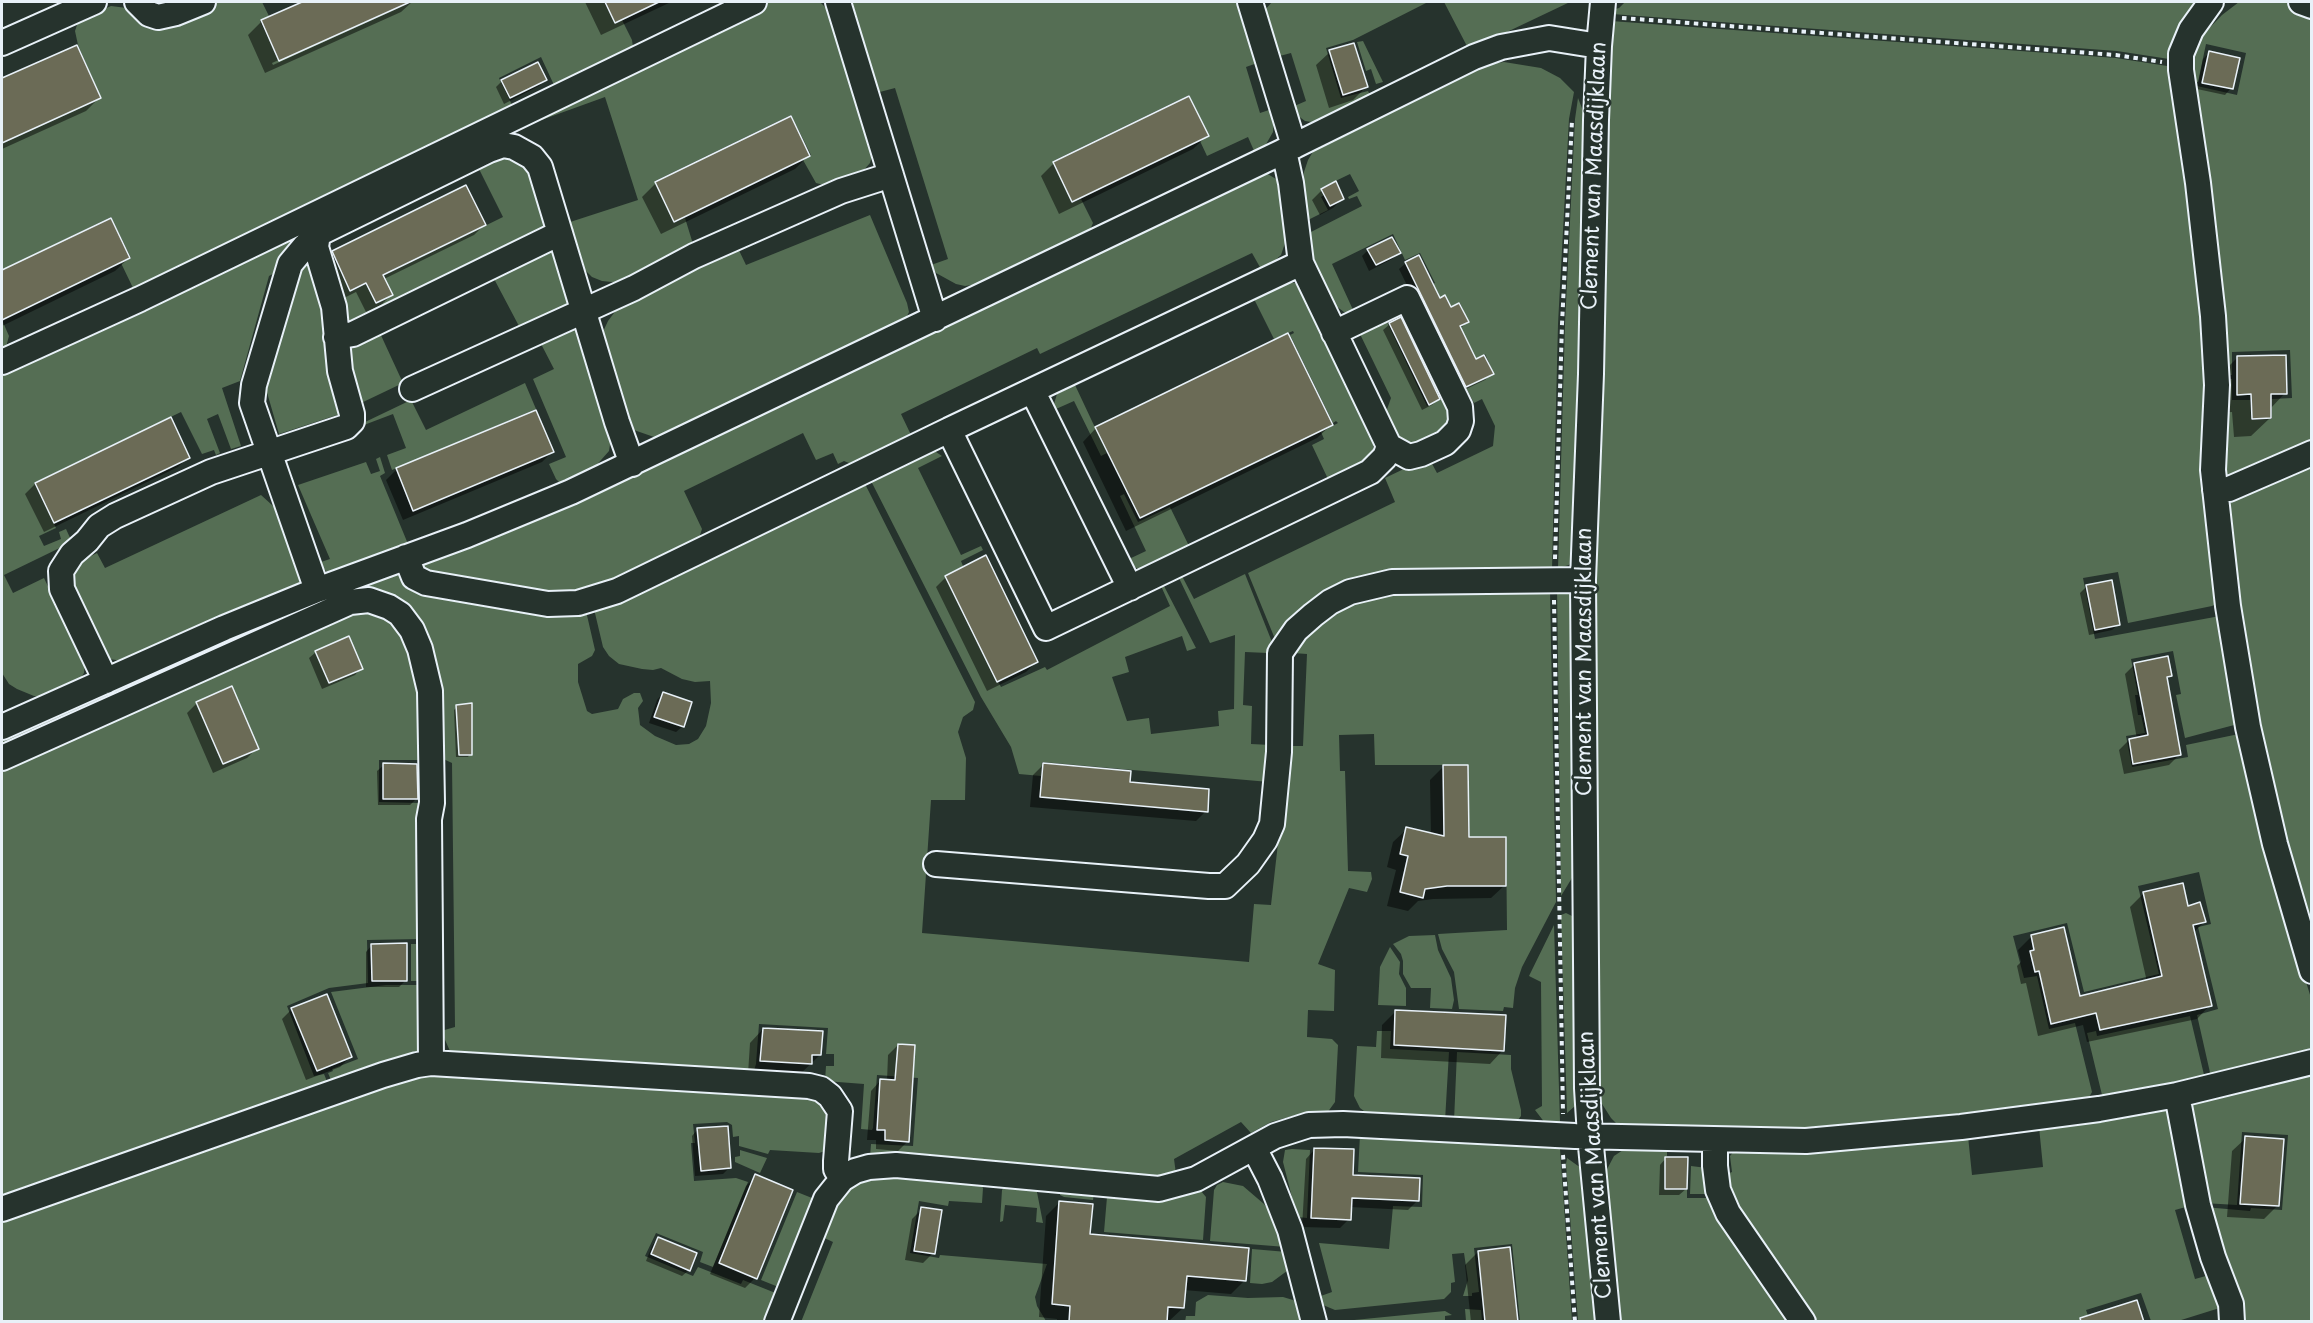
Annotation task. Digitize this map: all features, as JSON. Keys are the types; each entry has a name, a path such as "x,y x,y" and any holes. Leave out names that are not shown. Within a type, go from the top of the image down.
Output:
{"street":[{"path":"2,42 94,2"},
{"path":"137,2 149,14 158,17 176,13 203,2"},
{"path":"2,362 140,298 754,2"},
{"path":"838,2 935,319"},
{"path":"1250,2 1289,148 1301,263 1334,333 1389,446 1409,457 1446,443 1458,430 1461,421 1460,407 1407,298 1334,333"},
{"path":"2211,2 2191,30 2181,54 2181,85 2205,237 2212,316 2217,385 2213,470 2215,490 2228,606 2248,727 2275,844 2312,971"},
{"path":"2301,2 2312,6"},
{"name":"Clement van Maasdijklaan","path":"1602,9 1583,580 1585,989 1590,1136 1608,1322"},
{"path":"3,723 317,590 467,535 571,492 935,319 1474,57 1501,47 1549,38 1599,46"},
{"path":"317,590 252,403 252,395 290,264 304,246 318,234 474,157 503,146 524,151 540,167 617,422 632,464"},
{"path":"412,389 634,288 694,256 841,191 891,175"},
{"path":"336,337 353,334 560,233"},
{"path":"106,681 62,589 61,572 65,563 99,526 115,516 211,472 350,424 352,417 340,371 334,307 316,247 318,234"},
{"path":"406,556 414,577 426,583 548,604 578,603 617,591 1301,263"},
{"path":"1033,392 1130,588"},
{"path":"949,430 1046,628 1370,472 1385,457 1389,446"},
{"path":"2215,490 2229,489 2312,453"},
{"path":"936,864 1225,886 1248,864 1265,840 1272,824 1279,752 1280,653 1296,630 1313,615 1330,602 1350,592 1392,582 1583,580"},
{"path":"2,758 350,602 369,600 389,607 400,614 412,630 420,649 430,691 431,1063"},
{"path":"777,1322 823,1206 842,1179 855,1171 869,1167 888,1165 1160,1189 1196,1179 1275,1136 1309,1125 1343,1124 1590,1136 1806,1141 1950,1128 2099,1109 2177,1095 2312,1062"},
{"path":"2,1209 404,1068 431,1063 809,1086 821,1089 830,1096 840,1111 836,1169 842,1179"},
{"path":"2177,1095 2198,1205 2216,1265 2231,1304 2232,1322"},
{"path":"1715,1140 1718,1190 1728,1213 1803,1322"},
{"path":"1254,1148 1270,1179 1290,1230 1314,1322"}],"path":[{"path":"1602,9 2116,55 2181,65"}],"green space":[{"path":"215,2 262,2 269,16 260,21 279,61 412,2 604,2 615,24 622,20 633,47 631,53 557,87 541,57 499,78 513,107 134,290 121,263 131,258 111,217 2,270 2,143 101,98 78,45 75,31 78,22 111,6 176,19"},
{"path":"763,2 820,2 832,14 873,152 870,163 862,172 824,185 816,183 803,160 811,155 791,115 655,181 674,223 685,218 693,244 622,283 602,281 592,277 582,267 564,224 638,200 605,97 511,131"},
{"path":"849,2 1241,2 1260,62 1246,67 1260,113 1275,108 1273,132 1265,146 1255,153 1248,137 1207,156 1200,141 1209,136 1189,95 1053,161 1072,203 1081,199 1093,223 1089,232 979,284 965,286 956,284 936,273 931,265 948,259 895,88 876,93"},
{"path":"1272,2 1428,2 1353,40 1326,48 1341,98 1368,91 1371,97 1318,123 1305,121 1293,112 1292,107 1306,101 1291,53 1276,57 1264,11"},
{"path":"1444,2 1570,2 1469,50"},
{"path":"1625,2 2199,2 2175,55 2169,59 2117,51 1612,14 1612,10 1619,8"},
{"path":"2239,2 2287,3 2311,12 2311,447 2239,479 2222,478 2223,379 2232,379 2232,400 2250,400 2251,420 2272,419 2272,399 2292,398 2290,350 2232,352 2232,375 2222,375 2188,84 2237,95 2246,53 2206,44 2198,82 2188,80 2195,43 2222,15"},
{"path":"1611,21 2116,58 2167,66 2174,72 2202,259 2218,603 2128,623 2118,572 2083,578 2095,639 2220,616 2238,724 2185,738 2176,695 2181,694 2173,651 2131,659 2138,695 2135,695 2138,715 2141,715 2145,733 2126,736 2132,767 2188,757 2186,745 2234,735 2240,736 2311,998 2311,1050 2304,1055 2211,1077 2197,1015 2218,1009 2198,927 2211,924 2199,872 2138,886 2159,974 2084,992 2067,923 2013,936 2024,978 2037,976 2049,1029 2075,1023 2092,1092 2087,1101 1958,1118 1804,1131 1618,1125 1611,1118 1597,1096 1594,580"},
{"path":"1363,41 1383,82 1376,84 1371,69 1366,71 1357,42"},
{"path":"1504,62 1541,68 1560,78 1574,92 1569,119 1558,324 1552,569 1392,572 1292,621 1275,639 1248,573 1395,502 1385,478 1410,466 1430,460 1437,473 1493,446 1495,426 1482,399 1474,403 1466,388 1494,374 1485,354 1476,359 1470,347 1442,336 1469,322 1460,303 1451,307 1445,295 1426,304 1419,291 1435,283 1420,253 1405,260 1393,234 1332,264 1354,312 1344,312 1332,303 1312,258 1307,234 1362,206 1357,196 1349,199 1348,197 1359,191 1350,174 1321,188 1324,195 1321,197 1328,210 1306,221 1303,185 1308,160 1314,150 1325,140 1483,65"},
{"path":"1578,98 1587,121 1576,553 1569,565 1558,568 1565,324"},
{"path":"506,156 530,168 549,227 347,325 325,241 350,292 503,217 476,163"},
{"path":"1257,172 1266,173 1276,179 1282,191 1285,243 1281,255 1272,263 1261,269 1252,253 1040,354 1037,348 901,414 912,437 854,465 844,461 838,464 833,453 816,460 803,433 684,491 702,529 698,541 612,584 563,595 423,572 423,563 469,547"},
{"path":"870,215 907,303 909,312 905,320 666,437 654,437 631,429 601,336 608,321 620,305 735,242 746,265"},
{"path":"310,221 282,269 269,276 240,381 222,388 241,446 231,449 218,414 207,419 220,453 216,455 214,450 202,454 181,412 34,483 56,528 39,536 44,546 61,539 59,532 66,529 72,542 4,575 13,593 44,578 85,664 84,673 78,682 43,696 34,696 9,684 2,673 2,371"},
{"path":"550,249 557,252 570,305 520,328 492,275"},
{"path":"306,261 315,266 343,413 279,434 264,382 295,271"},
{"path":"1288,283 1295,283 1300,287 1374,438 1373,450 1365,461 1328,479 1312,445 1324,439 1321,432 1338,423 1336,421 1333,423 1290,335 1294,333 1293,331 1274,339 1254,299"},
{"path":"1401,311 1403,315 1387,322 1427,406 1443,398 1452,417 1445,430 1417,446 1401,443 1385,415 1391,398 1359,332"},
{"path":"2,320 9,336 6,347 2,351"},
{"path":"577,325 611,438 609,451 594,468 560,483 549,464 566,457 533,379 554,369 539,340"},
{"path":"379,331 403,383 359,404 344,347"},
{"path":"525,383 536,409 392,470 387,455 406,448 393,414 364,425 363,423 411,400 426,430"},
{"path":"1075,385 1107,453 1101,456 1074,401 1056,409 1054,404 1057,394"},
{"path":"933,450 942,456 918,468 961,555 981,546 983,550 961,561 963,566 945,576 1001,687 1045,667 1047,670 1170,606 1161,586 1164,586 1196,648 1187,651 1182,636 1125,657 1129,672 1112,677 1127,721 1149,718 1151,734 1219,726 1218,711 1234,709 1235,635 1210,643 1179,578 1182,576 1194,599 1245,574 1272,642 1268,653 1245,652 1243,705 1252,706 1251,744 1271,745 1269,782 1042,762 1041,776 1019,774 1011,747 981,697 870,479"},
{"path":"380,457 385,473 380,476 408,544 332,573 327,572 318,563 330,559 298,485 366,462 371,474 380,471 376,459"},
{"path":"2311,458 2311,938 2284,841 2247,666 2229,511 2231,500"},
{"path":"864,482 975,702 973,710 963,717 958,732 966,758 965,800 931,800 922,933 1249,962 1254,904 1271,905 1289,746 1303,746 1307,654 1293,653 1295,645 1335,610 1373,593 1550,590 1556,902 1522,967 1515,988 1513,1008 1504,1007 1503,1011 1459,1009 1454,972 1442,949 1438,934 1507,930 1506,836 1469,837 1468,765 1375,765 1374,734 1339,735 1340,771 1345,771 1348,871 1371,872 1372,879 1367,892 1349,888 1318,964 1335,970 1334,1011 1308,1010 1307,1037 1332,1039 1338,1045 1335,1102 1327,1113 1322,1116 1296,1115 1271,1122 1251,1133 1241,1122 1174,1159 1176,1174 1163,1178 870,1157 871,1144 913,1146 918,1078 877,1075 873,1128 872,1130 861,1129 864,1084 825,1081 826,1066 834,1066 834,1054 826,1054 828,1028 759,1024 756,1064 752,1077 458,1059 450,1051 441,1031 455,1027 452,763 437,756 434,690 377,595 2,753 2,737 230,636 399,570 586,611 595,650 592,656 578,664 578,682 587,711 592,714 618,709 623,699 634,693 640,693 643,701 638,708 640,725 655,736 676,745 689,744 698,739 706,726 711,703 710,681 695,682 682,679 661,668 642,669 619,664 603,647 594,609"},
{"path":"1124,494 1138,522 1170,507 1189,546 1145,567 1139,569 1132,566 1129,559 1146,551 1120,496"},
{"path":"261,495 283,515 302,582 300,585 123,661 109,659 73,582 72,574 79,562 97,553 105,568"},
{"path":"1557,588 1564,588 1573,597 1575,873 1561,896"},
{"path":"353,607 386,613 415,650 427,760 379,760 379,802 420,803 420,939 367,940 368,983 329,988 287,1006 314,1076 324,1074 330,1089 2,1202 2,763"},
{"path":"1566,913 1574,917 1578,1098 1575,1106 1567,1113 1561,915"},
{"path":"1554,925 1559,1124 1545,1123 1535,1110 1542,1106 1541,982 1529,976"},
{"path":"1435,935 1438,950 1451,978 1454,1000 1452,1009 1430,1008 1431,988 1411,988 1403,974 1401,954 1393,944 1409,936"},
{"path":"411,944 420,944 420,981 411,981"},
{"path":"1390,947 1400,962 1399,974 1406,988 1406,1006 1378,1005 1380,967"},
{"path":"386,985 420,985 420,1047 415,1054 334,1087 328,1073 333,1071 332,1069 358,1059 331,992"},
{"path":"2190,1016 2205,1079 2103,1099 2087,1033 2096,1031 2097,1036"},
{"path":"1377,1031 1391,1031 1390,1049 1449,1052 1445,1121 1368,1114 1360,1108 1354,1096 1357,1046 1376,1047"},
{"path":"1457,1052 1511,1055 1511,1069 1521,1110 1521,1116 1517,1121 1454,1121"},
{"path":"2311,1073 2311,1321 2238,1321 2204,1207 2250,1211 2251,1208 2282,1210 2288,1135 2242,1132 2237,1205 2203,1203 2187,1110 2192,1103"},
{"path":"412,1074 797,1090 820,1101 829,1113 828,1150 819,1153 770,1150 768,1154 739,1146 739,1136 733,1137 732,1125 727,1122 693,1124 695,1143 691,1143 694,1181 736,1178 748,1182 713,1267 700,1262 703,1252 656,1233 645,1256 693,1276 698,1267 741,1284 743,1280 778,1294 768,1321 2,1321 2,1215"},
{"path":"2160,1108 2170,1112 2193,1205 2175,1210 2195,1279 2213,1274 2226,1306 2178,1321 2151,1321 2141,1293 2086,1310 2090,1321 1814,1321 1734,1209 1724,1175 1732,1172 1730,1156 1734,1151 1968,1136 1972,1175 2043,1167 2039,1127"},
{"path":"1360,1135 1557,1146 1560,1149 1572,1321 1520,1321 1512,1244 1474,1248 1479,1292 1472,1293 1472,1296 1463,1296 1468,1280 1464,1253 1452,1254 1455,1282 1451,1283 1451,1292 1444,1299 1335,1310 1323,1305 1318,1297 1332,1292 1319,1243 1389,1249 1393,1206 1422,1207 1423,1175 1358,1172"},
{"path":"1667,1147 1665,1189 1687,1190 1687,1198 1712,1198 1796,1321 1617,1321 1604,1175 1614,1156 1626,1148"},
{"path":"740,1150 767,1158 760,1173 735,1162 735,1157 740,1156"},
{"path":"1285,1150 1310,1150 1307,1218 1297,1217 1283,1162"},
{"path":"1567,1158 1581,1168 1598,1321 1578,1321"},
{"path":"1691,1166 1707,1168 1711,1194 1690,1194"},
{"path":"870,1175 981,1184 982,1203 949,1201 948,1206 919,1201 910,1253 939,1258 940,1255 1047,1264 1035,1297 1037,1306 1046,1321 801,1322 833,1242 820,1236 831,1210 849,1185"},
{"path":"1223,1182 1243,1186 1264,1204 1274,1217 1286,1247 1210,1241 1214,1190"},
{"path":"1005,1186 1036,1187 1043,1223 1036,1222 1037,1208 1005,1205 1003,1221 1000,1222 1002,1190"},
{"path":"1060,1189 1094,1193 1093,1200 1064,1197 1060,1195"},
{"path":"1201,1191 1206,1197 1203,1240 1104,1232 1109,1194 1169,1198"},
{"path":"797,1192 817,1200 781,1288 761,1280"},
{"path":"1252,1249 1287,1252 1291,1268 1272,1282 1250,1283"},
{"path":"1208,1295 1248,1298 1283,1297 1298,1303 1305,1322 1185,1322 1186,1316 1195,1316 1196,1302"},
{"path":"1465,1309 1481,1310 1482,1321 1466,1321"},
{"path":"1445,1311 1452,1315 1445,1316 1445,1321 1344,1321"}],"building":[{"path":"302,2 410,2 279,61 261,20"},
{"path":"605,2 659,2 615,23"},
{"path":"1354,43 1368,87 1343,95 1329,50"},
{"path":"77,45 101,98 2,143 2,78"},
{"path":"2209,51 2240,58 2233,89 2202,83"},
{"path":"538,62 547,80 510,98 501,80"},
{"path":"1189,96 1209,136 1072,202 1053,162"},
{"path":"791,116 810,156 674,222 655,182"},
{"path":"1336,181 1344,199 1330,206 1321,189"},
{"path":"466,185 486,225 383,275 393,295 376,303 366,283 350,291 332,251"},
{"path":"111,218 130,258 2,320 2,270"},
{"path":"1392,237 1401,253 1376,265 1367,249"},
{"path":"1419,255 1440,298 1445,295 1451,307 1459,303 1469,322 1460,326 1476,359 1484,355 1494,374 1466,387 1405,262"},
{"path":"1401,317 1440,399 1429,405 1389,323"},
{"path":"1288,333 1333,425 1140,518 1095,427"},
{"path":"2286,355 2287,394 2271,394 2271,418 2252,419 2251,394 2237,395 2237,356"},
{"path":"536,410 554,452 413,511 396,468"},
{"path":"171,417 190,458 54,523 35,483"},
{"path":"986,555 1038,662 997,682 945,576"},
{"path":"2112,580 2120,625 2095,630 2086,585"},
{"path":"349,636 363,669 329,683 315,651"},
{"path":"2168,656 2172,676 2167,677 2181,755 2133,764 2129,739 2148,735 2134,663"},
{"path":"232,686 259,749 223,764 196,702"},
{"path":"663,692 692,702 684,727 654,717"},
{"path":"472,703 472,755 459,755 456,705"},
{"path":"383,763 417,764 418,799 383,799"},
{"path":"1043,763 1131,771 1130,782 1209,789 1208,812 1040,797"},
{"path":"1443,765 1468,765 1469,837 1506,837 1506,886 1447,886 1425,889 1423,898 1400,892 1408,856 1400,854 1406,827 1444,836"},
{"path":"2183,883 2188,906 2200,902 2206,922 2193,925 2212,1006 2100,1030 2096,1013 2051,1024 2039,971 2035,972 2030,951 2034,950 2031,935 2064,927 2080,996 2162,976 2143,892"},
{"path":"407,943 407,981 372,981 371,944"},
{"path":"327,994 352,1057 317,1071 291,1008"},
{"path":"1395,1010 1506,1015 1504,1051 1394,1045"},
{"path":"763,1028 823,1031 821,1055 812,1055 812,1064 760,1061"},
{"path":"898,1044 915,1045 909,1142 885,1140 885,1130 877,1130 880,1079 895,1080"},
{"path":"728,1126 731,1168 701,1171 697,1128"},
{"path":"2245,1136 2284,1139 2279,1206 2240,1204"},
{"path":"1314,1148 1354,1149 1353,1175 1420,1178 1419,1201 1352,1198 1351,1220 1311,1218"},
{"path":"1665,1157 1688,1157 1687,1189 1665,1189"},
{"path":"755,1174 793,1190 757,1279 719,1263"},
{"path":"1059,1201 1093,1204 1090,1234 1249,1248 1246,1281 1187,1276 1184,1308 1168,1307 1167,1322 1069,1322 1070,1306 1052,1304"},
{"path":"921,1207 942,1210 935,1254 914,1251"},
{"path":"658,1237 697,1253 690,1271 651,1254"},
{"path":"1510,1247 1518,1322 1485,1322 1478,1251"},
{"path":"2137,1300 2144,1322 2081,1322 2080,1318"}]}
